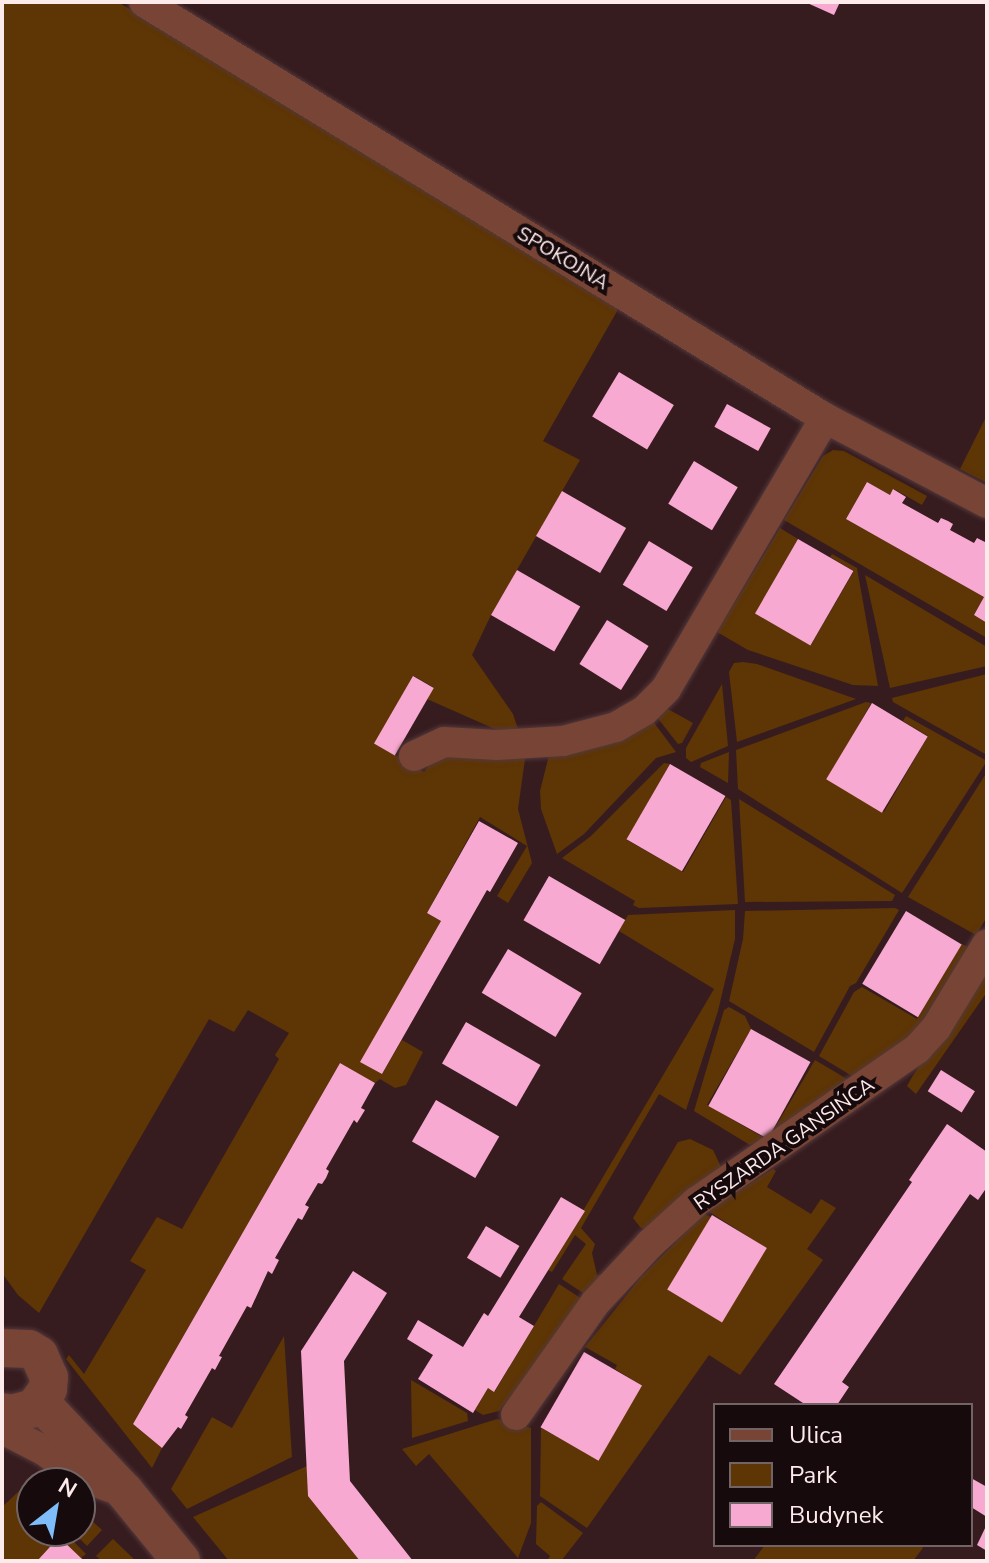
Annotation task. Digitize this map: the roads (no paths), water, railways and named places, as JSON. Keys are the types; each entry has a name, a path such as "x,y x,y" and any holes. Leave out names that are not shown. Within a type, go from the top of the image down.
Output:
{"street":[{"name":"SPOKOJNA","path":"144,2 825,418 987,503"},
{"path":"414,756 444,742 497,745 563,741 616,727 644,711 666,689 825,418"},
{"name":"RYSZARDA GANSIŃCA","path":"516,1415 595,1303 651,1243 707,1194 917,1049 936,1028 987,944"},
{"path":"2,1412 24,1413 41,1403 48,1389 45,1365 29,1349 3,1346"},
{"path":"41,1403 125,1492 181,1561"},
{"path":"2,1429 45,1451 76,1475 125,1492"}]}
